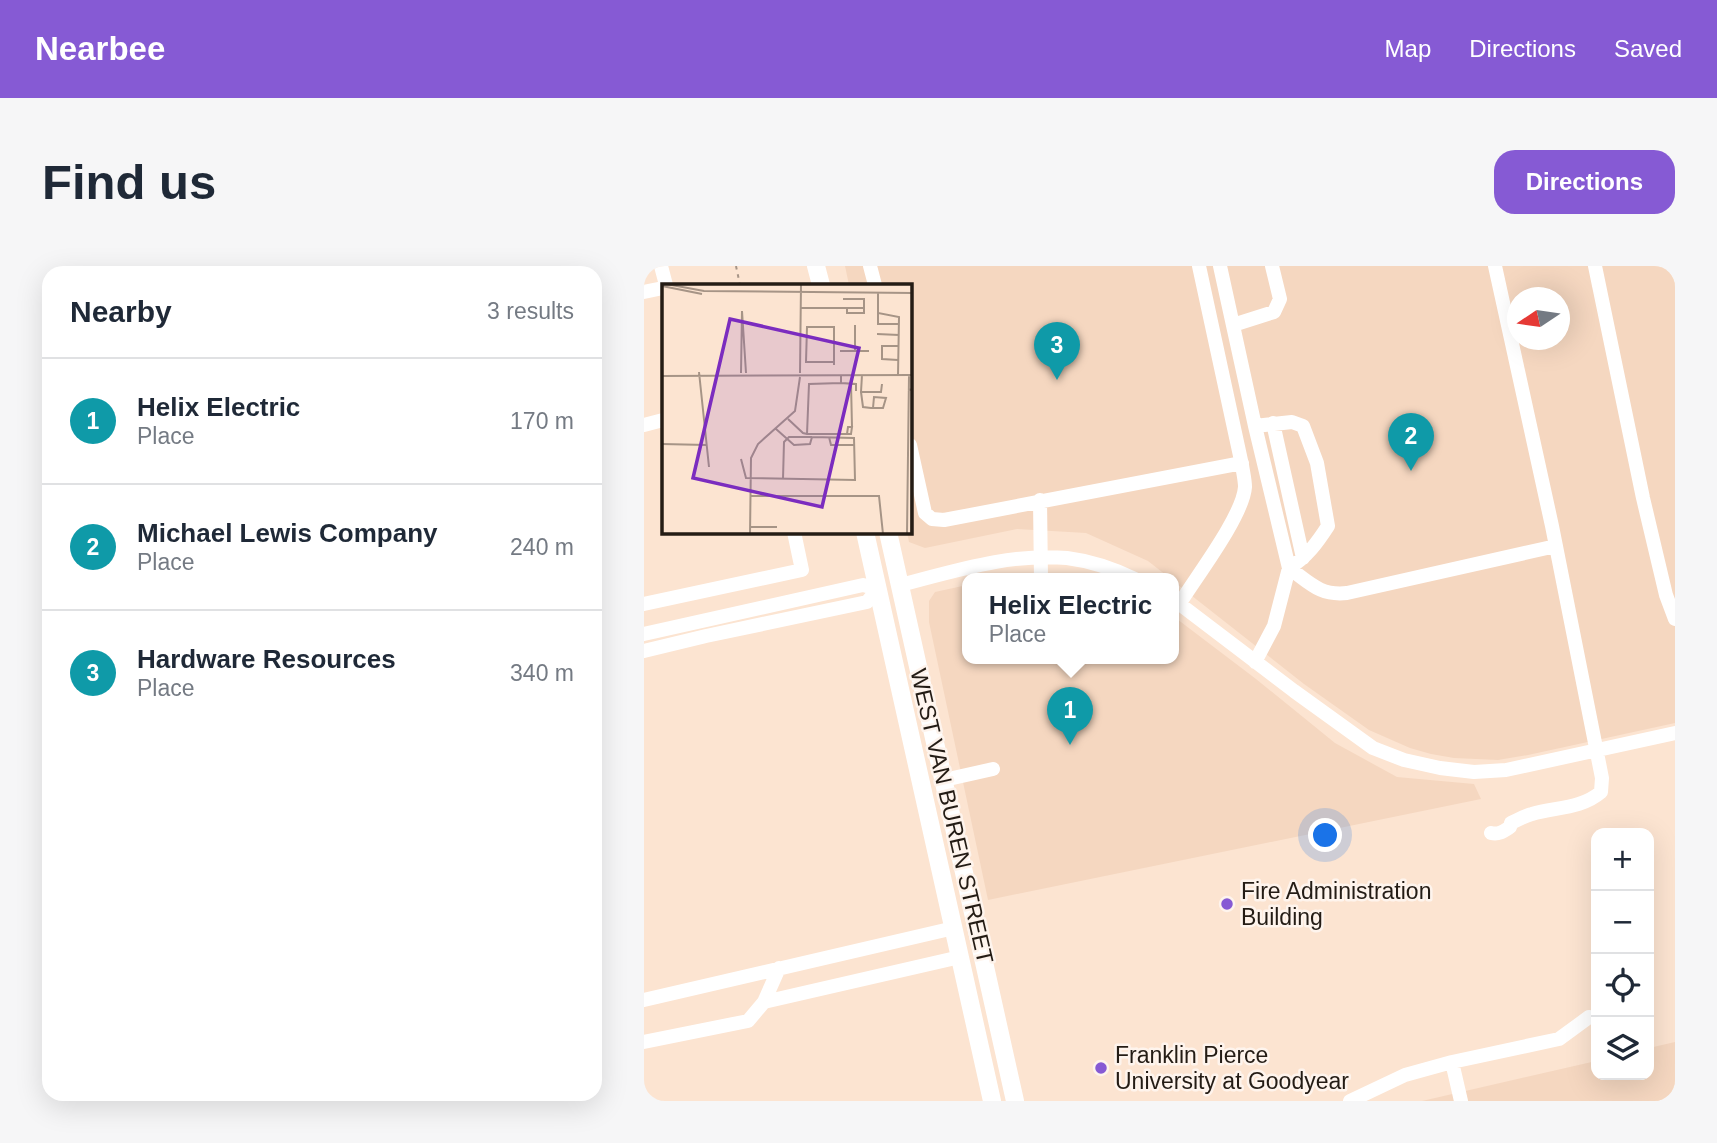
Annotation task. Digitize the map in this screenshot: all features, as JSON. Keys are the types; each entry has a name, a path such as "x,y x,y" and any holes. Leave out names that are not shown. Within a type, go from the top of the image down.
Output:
{"main road":[{"path":"816,266 821,284"},
{"name":"WEST VAN BUREN STREET","path":"865,534 992,1101"},
{"name":"WEST VAN BUREN STREET","path":"888,534 1015,1101"},
{"path":"878,589 901,585"},
{"path":"954,928 968,937 975,967 990,987"}],"street":[{"path":"662,266 664,284"},
{"path":"870,266 875,284"},
{"path":"1179,597 1227,530 1241,502 1245,487 1199,266"},
{"path":"1220,266 1289,568 1274,626 1255,662"},
{"path":"1233,325 1274,312 1280,299 1272,266"},
{"path":"1495,266 1556,546 1602,778 1601,792 1592,800 1529,814 1511,823"},
{"path":"1595,266 1646,510 1666,595 1675,619"},
{"path":"644,292 662,287"},
{"path":"644,425 662,421"},
{"path":"1255,426 1292,422 1303,426 1317,463 1328,526 1315,546 1289,568"},
{"path":"1273,423 1303,558"},
{"path":"912,454 925,513 932,519 944,520 1242,463"},
{"path":"1040,500 1041,573"},
{"path":"644,604 802,569 794,534"},
{"path":"1289,568 1324,592 1334,595 1556,546"},
{"path":"901,585 1002,561 1040,558 1068,558 1122,573"},
{"path":"644,634 863,585 878,589 867,602 644,651"},
{"path":"1179,603 1373,748 1404,760 1474,772 1506,770 1675,733"},
{"path":"944,780 993,769"},
{"path":"646,1003 779,968 954,928"},
{"path":"765,1002 960,957"},
{"path":"644,1042 748,1021 765,1002 779,968"},
{"path":"1350,1101 1405,1075 1559,1039 1589,1017"},
{"path":"1452,1062 1461,1101"}],"path":[{"path":"736,266 740,284"}],"shaded area":[{"path":"845,266 1675,266 1675,723 1498,760 1431,754 1369,730 1304,684 1179,586 1179,573 1163,573 1148,561 1086,533 1017,529 925,548 909,542 907,534 912,534 912,284 849,284"},
{"path":"962,586 962,664 1179,664 1179,621 1335,743 1397,777 1474,784 1481,799 988,900 929,622 929,601 935,592"},
{"path":"1675,1042 1675,1101 1422,1101 1591,1062 1591,1080 1654,1080 1654,1047"}],"place":[{"name":"Hardware Resources","path":"1057,380"},
{"name":"Michael Lewis Company","path":"1411,471"},
{"name":"Helix Electric","path":"1070,745"},
{"name":"Fire Administration Building","path":"1227,904"},
{"name":"Franklin Pierce University at Goodyear","path":"1101,1068"}]}
